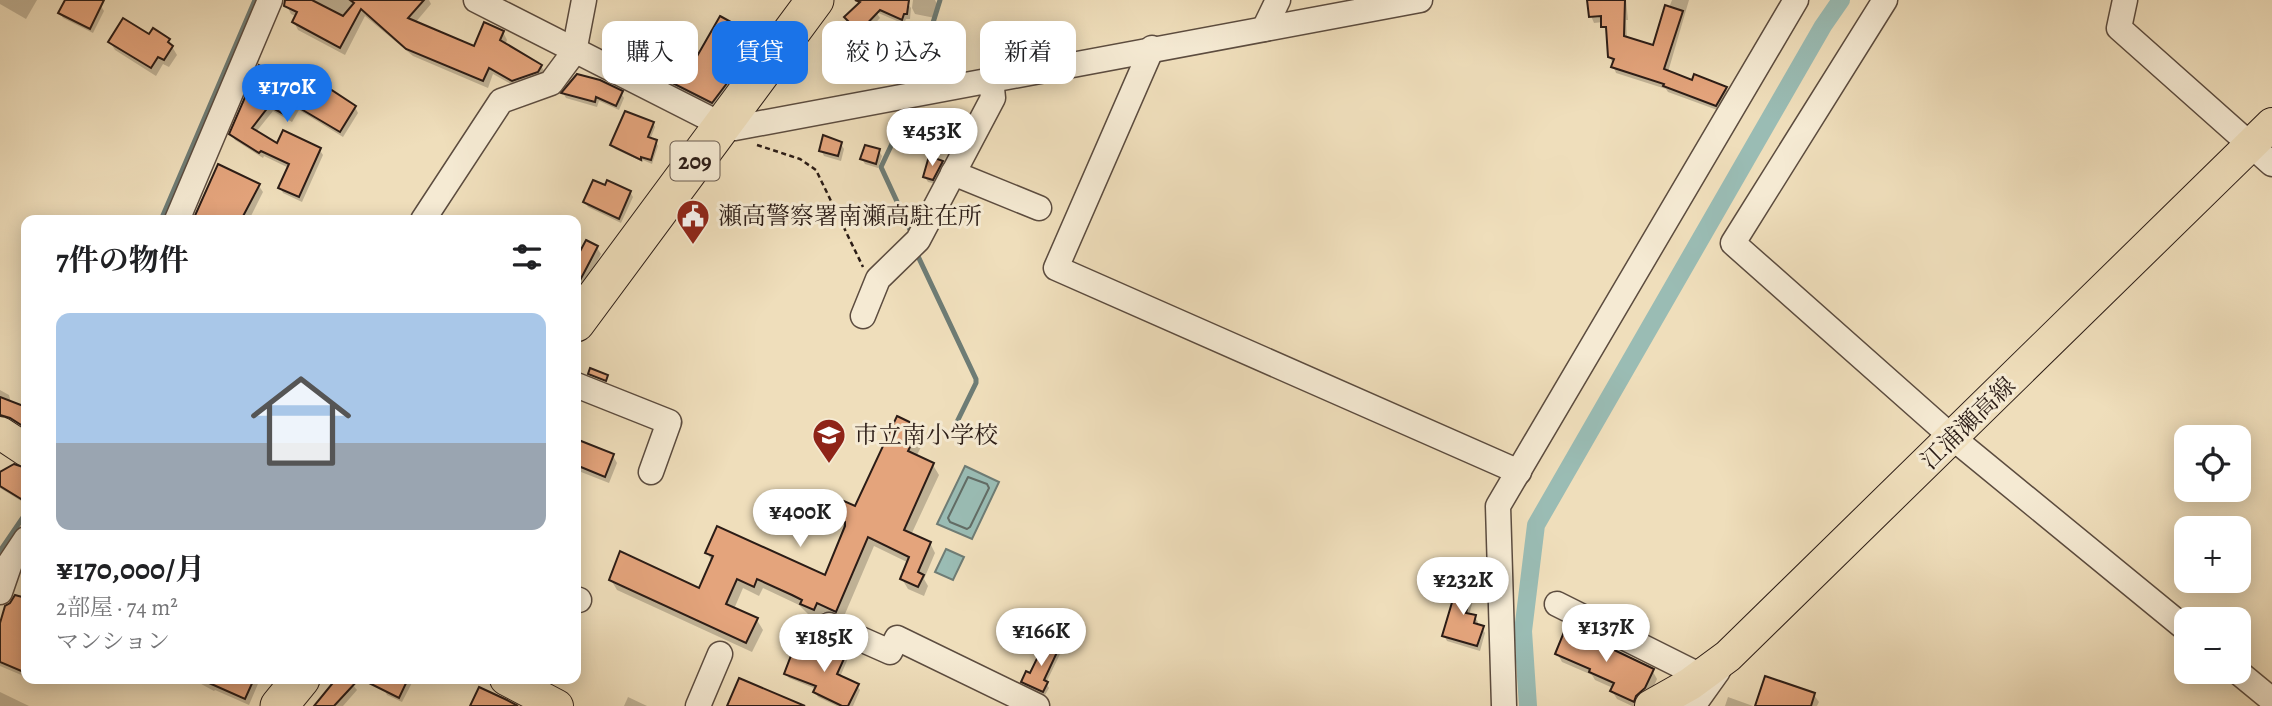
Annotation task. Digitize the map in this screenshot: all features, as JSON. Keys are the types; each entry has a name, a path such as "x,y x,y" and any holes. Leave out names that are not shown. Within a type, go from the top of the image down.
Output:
{"highway":[{"name":"209","path":"581,317 734,134 816,0"},
{"path":"279,706 297,684"}],"main road":[{"name":"江浦瀬高線","path":"1651,706 1697,691 1728,656 1953,438 2265,144"},
{"path":"515,684 557,706"}],"street":[{"path":"179,215 270,0"},
{"path":"476,0 734,134 735,128 980,81"},
{"path":"426,215 501,101 551,83 575,52 584,0"},
{"path":"1264,29 1278,0"},
{"path":"1076,63 1420,0"},
{"path":"1504,706 1498,506 1796,0"},
{"path":"1885,0 1733,243 1953,438 2174,619"},
{"path":"2125,0 2119,28 2265,144"},
{"path":"1152,48 1056,268 1519,472"},
{"path":"863,316 878,279 918,240 993,98 992,84"},
{"path":"953,173 1039,208"},
{"path":"581,387 669,422 650,472"},
{"path":"0,592 10,563 21,546"},
{"path":"1558,604 1697,691"},
{"path":"829,625 890,652 898,638 1037,706"},
{"path":"706,704 720,654"},
{"path":"2251,683 2272,700"}],"path":[{"path":"734,134 800,159 816,170 873,289"}],"water":[{"path":"965,466 999,482 972,539 937,524"},
{"path":"946,549 964,557 953,580 935,572"}],"building":[{"path":"65,0 104,0 90,29 58,13"},
{"path":"285,0 312,0 343,16 354,3 350,0 424,0 408,18 474,46 484,22 504,31 500,40 542,65 538,72 512,81 489,68 483,81 406,49 361,9 340,48 292,22 297,12 284,6"},
{"path":"855,0 909,0 907,14 904,14 902,20 880,10 870,21 848,21 844,17 860,2"},
{"path":"1587,0 1625,0 1624,36 1653,45 1665,5 1683,11 1664,69 1692,80 1694,74 1727,87 1716,106 1663,86 1664,84 1611,67 1614,59 1608,57 1606,27 1601,27 1601,16 1589,17"},
{"path":"123,18 149,34 153,28 170,39 168,42 173,46 164,60 158,57 151,68 108,42"},
{"path":"712,30 712,84 726,84 712,103 674,84 698,84 698,54"},
{"path":"259,65 322,102 330,89 356,106 340,132 296,106 289,117 269,106 252,128 277,143 283,130 321,148 299,197 278,188 289,164 261,151 259,153 229,134"},
{"path":"577,74 600,80 602,84 623,91 616,106 596,97 595,102 561,93"},
{"path":"625,111 654,122 648,137 657,140 651,160 641,157 641,160 610,145"},
{"path":"823,135 842,142 838,156 819,151"},
{"path":"865,145 880,149 876,164 860,159"},
{"path":"929,156 943,161 933,180 923,177"},
{"path":"218,164 260,184 244,215 195,215"},
{"path":"593,180 605,185 607,180 631,191 619,219 583,202"},
{"path":"586,240 598,246 581,278 581,250"},
{"path":"590,368 608,375 606,381 588,374"},
{"path":"0,397 21,405 21,425 0,415"},
{"path":"897,416 920,427 908,451 934,463 904,530 931,542 918,572 924,575 918,587 900,579 909,557 868,537 836,612 817,603 814,610 800,604 802,600 757,579 754,587 737,579 726,604 758,618 746,643 609,580 620,551 699,588 713,556 705,553 717,526 825,575 845,526 845,522 836,518 844,501 855,506"},
{"path":"581,441 614,454 605,477 581,467"},
{"path":"14,464 21,466 21,499 0,486 0,472"},
{"path":"1459,579 1474,583 1466,613 1476,615 1474,623 1484,626 1477,646 1442,636"},
{"path":"15,595 21,597 21,671 0,662 0,623 5,606"},
{"path":"1566,627 1654,669 1645,688 1636,696 1634,702 1610,691 1614,683 1555,654"},
{"path":"831,642 848,650 837,674 859,684 848,706 842,706 813,692 816,686 784,674 792,653 801,656 804,647 825,656"},
{"path":"1045,642 1059,648 1044,680 1048,682 1043,692 1021,682 1026,671 1030,673"},
{"path":"1765,676 1815,693 1811,706 1755,706"},
{"path":"739,678 805,706 727,706"},
{"path":"211,684 252,684 245,699"},
{"path":"332,684 354,684 334,706 314,706"},
{"path":"371,684 406,684 399,698"},
{"path":"479,687 507,700 518,706 470,706"}],"waterway":[{"path":"163,215 255,0"},
{"path":"934,21 940,0"},
{"path":"1528,706 1523,631 1536,525 1823,26 1841,0"},
{"path":"907,112 881,167 912,234"},
{"path":"916,252 976,379 953,430"},
{"path":"0,551 21,520"}],"place":[{"name":"瀬高警察署南瀬高駐在所","path":"693,246"},
{"name":"市立南小学校","path":"829,465"}]}
